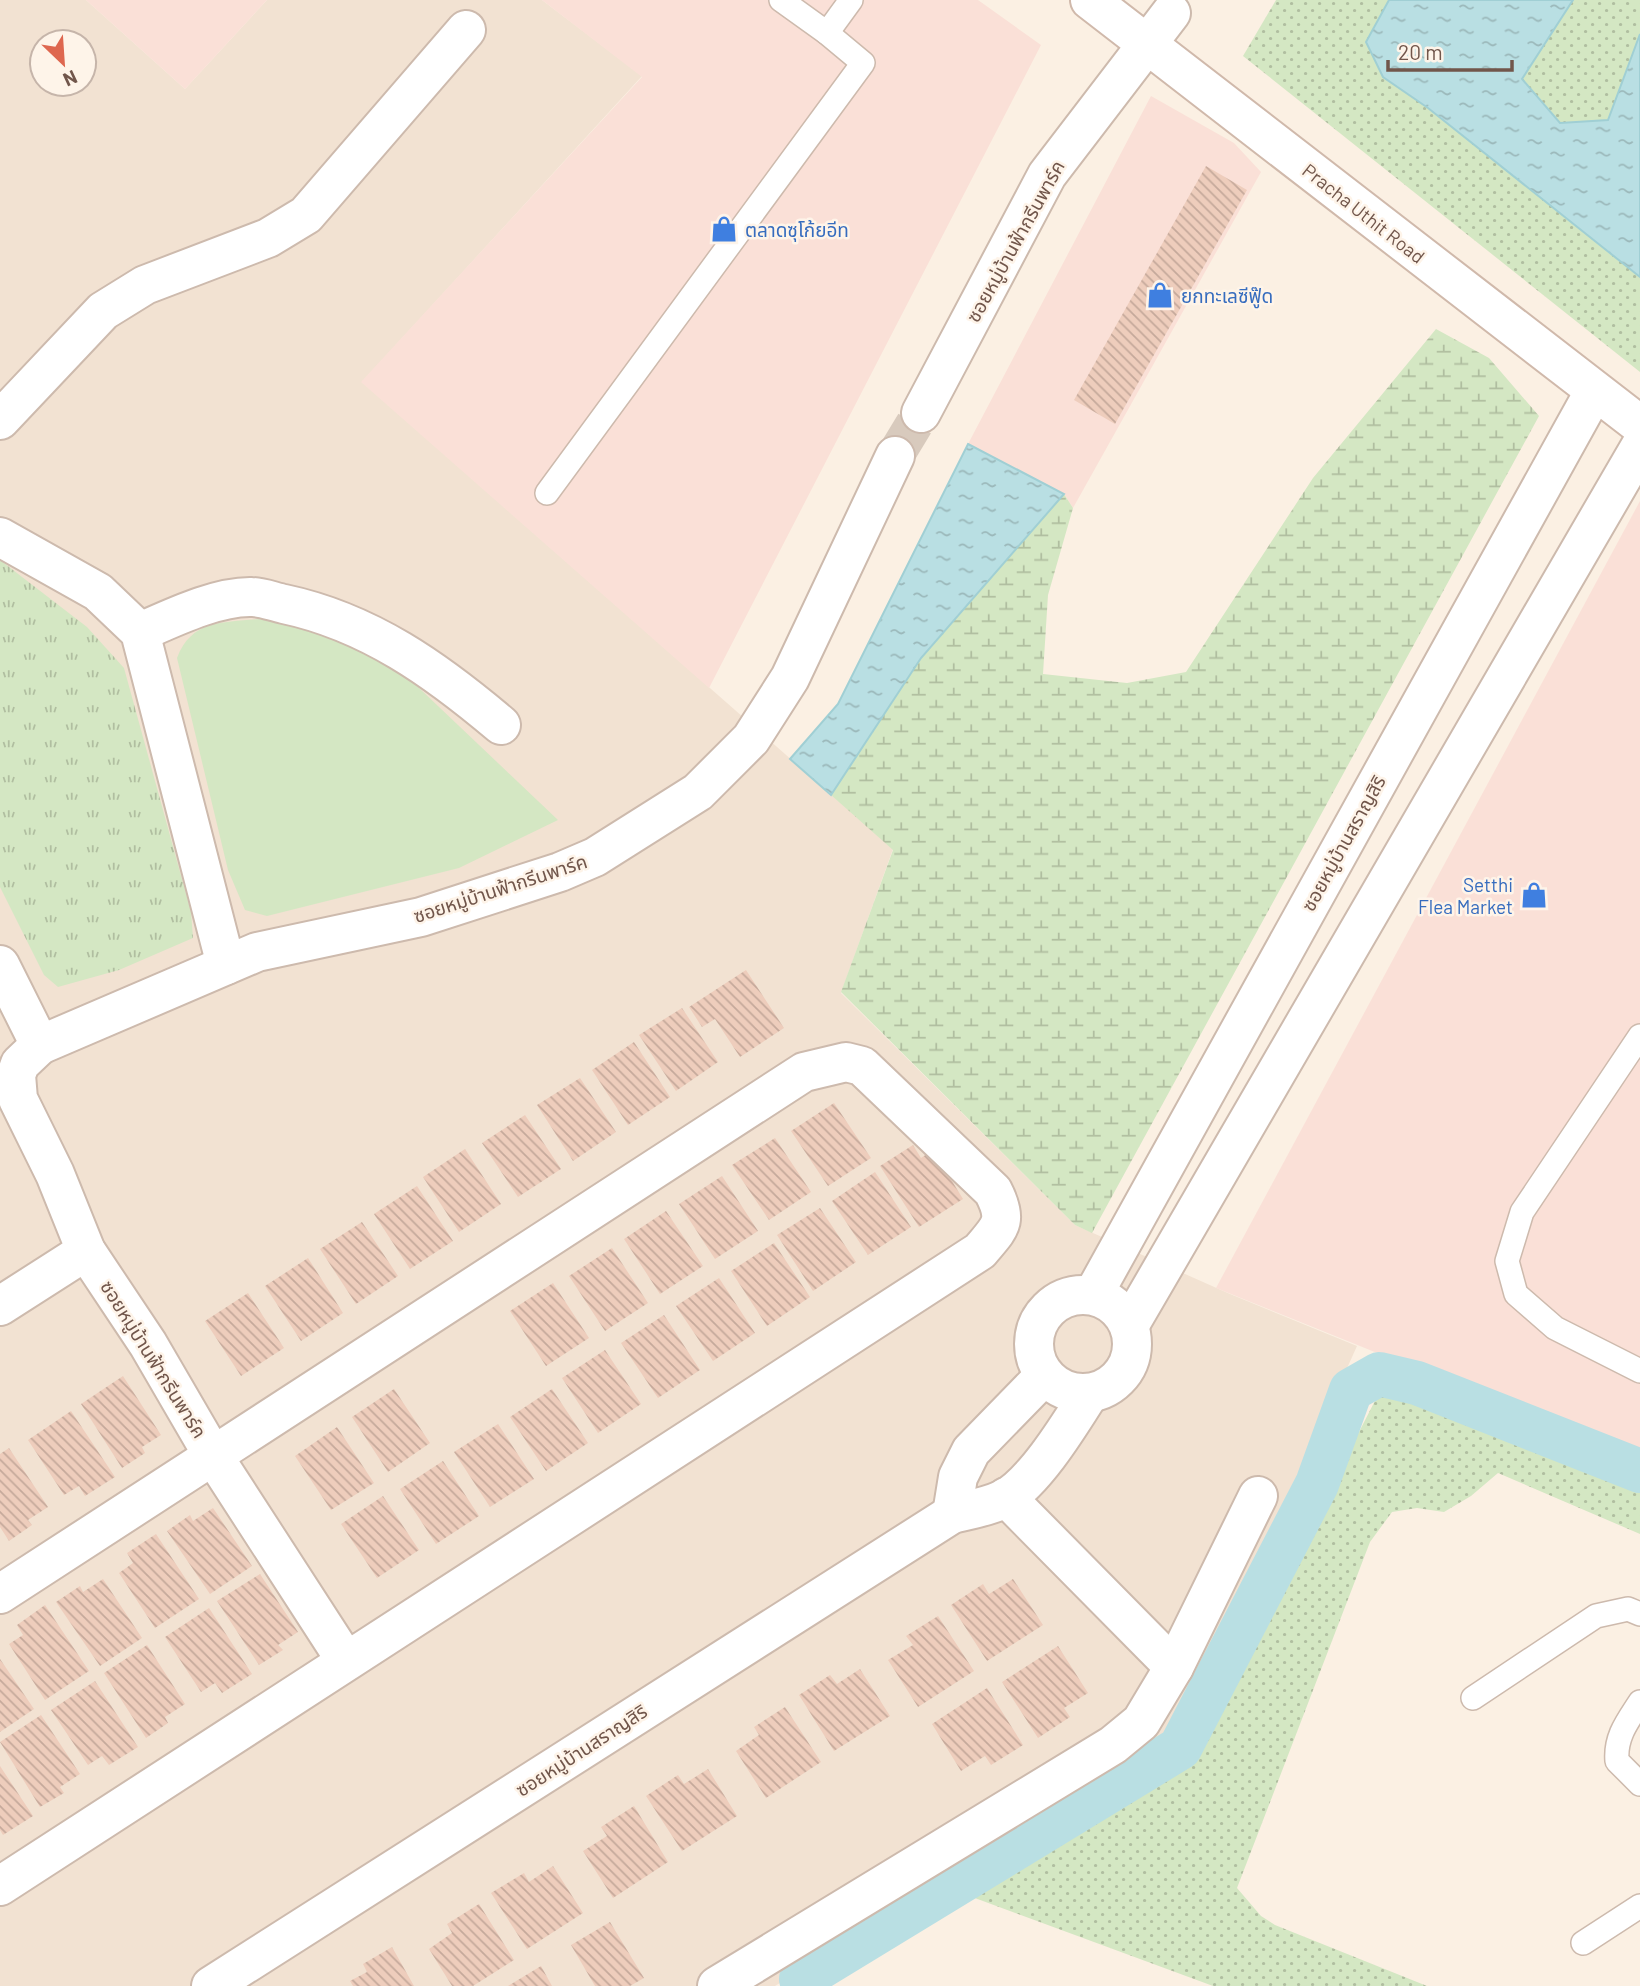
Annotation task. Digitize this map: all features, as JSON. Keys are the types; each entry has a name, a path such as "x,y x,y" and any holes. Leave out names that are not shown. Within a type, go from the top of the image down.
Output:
{"street":[{"name":"Pracha Uthit Road","path":"1090,0 1640,425"},
{"name":"ซอยหมู่บ้านฟ้ากรีนพาร์ค","path":"920,412 1047,175 1171,13"},
{"path":"0,420 103,311 145,285 268,238 306,215 466,30"},
{"name":"ซอยหมู่บ้านสราญสิริ","path":"1093,1295 1594,392"},
{"path":"1129,1326 1640,447"},
{"name":"ซอยหมู่บ้านฟ้ากรีนพาร์ค","path":"346,1661 212,1454 148,1344 86,1251 55,1174 18,1099 16,1075 20,1065 40,1045 257,952 421,917 560,872 595,857 698,792 751,739 790,678 895,456"},
{"path":"0,537 98,592 140,632 226,965"},
{"path":"140,632 197,608 251,597 325,613 398,648 460,690 501,725"},
{"path":"0,965 40,1045"},
{"path":"0,1594 804,1072 846,1062 862,1066 993,1191 1003,1210 1000,1227 980,1251 0,1886"},
{"path":"0,1306 86,1251"},
{"path":"1089,1394 1056,1386 1044,1376 1034,1347 1035,1332 1041,1318 1051,1306 1065,1298 1093,1295 1121,1312 1129,1326"},
{"name":"ซอยหมู่บ้านสราญสิริ","path":"211,1986 951,1514 986,1506 1006,1497 1056,1444 1089,1394 1114,1382 1124,1370 1131,1357 1129,1326"},
{"path":"951,1514 958,1477 971,1451 996,1422 1044,1376"},
{"path":"718,1986 1114,1745 1140,1722 1174,1667 1258,1496"},
{"path":"1006,1497 1174,1667"}],"lane":[{"path":"547,493 863,63 781,0"},
{"path":"827,33 851,0"},
{"path":"1640,1035 1522,1212 1507,1261 1516,1294 1555,1328 1640,1371"},
{"path":"1472,1698 1596,1616 1628,1609 1640,1614"},
{"path":"1640,1702 1623,1727 1616,1746 1617,1761 1640,1784"},
{"path":"1583,1943 1640,1906"}],"shaded area":[{"path":"0,0 86,0 185,89 267,0 542,0 642,76 362,382 893,849 841,993 1075,1225 1230,1294 1357,1346 1184,1730 775,1986 0,1986"},
{"path":"86,0 267,0 185,89"},
{"name":"ตลาดซุโก้ยอีท","path":"542,0 978,0 1041,45 709,688 361,382 642,77"},
{"path":"1151,96 1234,143 1261,172 1073,508 1064,494 968,444"},
{"name":"Setthi Flea Market","path":"1640,501 1640,1459 1216,1288"}],"green space":[{"path":"1276,0 1640,0 1640,372 1243,56"},
{"path":"1436,329 1489,358 1539,416 1092,1233 1075,1225 841,992 893,850 831,795 921,658 1064,494 1073,508 1048,595 1043,674 1127,683 1186,672 1313,478"},
{"path":"0,560 87,627 124,668 191,912 193,938 119,970 58,987 44,975 0,887"},
{"path":"259,619 320,629 378,649 558,820 459,868 267,916 245,910 228,870 177,658 191,636 210,625"},
{"path":"1380,1391 1640,1492 1640,1534 1498,1473 1471,1496 1444,1512 1417,1508 1392,1512 1370,1542 1237,1888 1261,1916 1275,1925 1427,1986 1213,1986 964,1894 1010,1871 1182,1763 1241,1662"}],"water":[{"path":"1389,0 1573,0 1522,79 1560,123 1608,120 1640,34 1640,277 1428,108 1383,77 1366,42"},
{"path":"968,444 1064,494 921,658 831,795 790,759 838,704"}],"building":[{"name":"ยกทะเลซีฟู๊ด","path":"1206,166 1247,190 1115,424 1074,400"},
{"path":"746,970 784,1028 740,1057 715,1019 702,1027 689,1007"},
{"path":"682,1008 718,1062 676,1091 639,1035"},
{"path":"634,1042 670,1097 628,1125 592,1070"},
{"path":"580,1078 616,1132 573,1161 537,1105"},
{"path":"834,1103 871,1158 828,1186 791,1131"},
{"path":"525,1115 561,1169 518,1197 482,1143"},
{"path":"775,1138 811,1192 769,1220 732,1165"},
{"path":"913,1145 921,1158 933,1150 963,1199 919,1227 880,1166"},
{"path":"465,1149 501,1204 459,1232 423,1177"},
{"path":"875,1172 911,1227 868,1255 832,1201"},
{"path":"722,1176 758,1231 715,1259 679,1204"},
{"path":"417,1186 453,1241 410,1269 374,1214"},
{"path":"820,1208 856,1262 813,1291 777,1235"},
{"path":"666,1211 703,1266 660,1294 624,1239"},
{"path":"362,1222 398,1276 356,1304 320,1249"},
{"path":"774,1243 810,1297 767,1326 731,1271"},
{"path":"612,1248 648,1303 605,1331 569,1276"},
{"path":"308,1258 343,1313 301,1341 265,1286"},
{"path":"719,1278 755,1333 713,1361 676,1306"},
{"path":"553,1283 589,1338 546,1366 510,1311"},
{"path":"248,1293 284,1348 241,1376 205,1321"},
{"path":"664,1315 700,1370 658,1398 621,1343"},
{"path":"605,1350 641,1404 598,1433 562,1378"},
{"path":"123,1376 161,1435 142,1447 145,1453 122,1468 81,1404"},
{"path":"394,1389 430,1443 388,1472 352,1417"},
{"path":"552,1389 588,1443 546,1471 510,1417"},
{"path":"71,1411 115,1477 85,1496 79,1486 64,1495 28,1440"},
{"path":"498,1424 534,1479 490,1507 454,1452"},
{"path":"337,1427 374,1483 331,1510 295,1456"},
{"path":"9,1448 48,1507 28,1520 32,1525 9,1541 0,1527 0,1454"},
{"path":"443,1461 479,1516 436,1544 400,1489"},
{"path":"383,1496 419,1550 377,1578 341,1524"},
{"path":"213,1508 252,1566 210,1594 167,1531 190,1515 193,1521"},
{"path":"156,1534 199,1599 155,1628 119,1573 133,1563 127,1553"},
{"path":"260,1574 298,1632 278,1645 283,1650 259,1665 217,1601"},
{"path":"103,1579 142,1638 100,1666 56,1602 80,1586 83,1592"},
{"path":"1013,1579 1043,1625 987,1661 951,1605 983,1584 989,1594"},
{"path":"45,1605 89,1671 45,1700 9,1644 23,1635 17,1625"},
{"path":"209,1608 252,1674 222,1693 215,1683 201,1692 165,1637"},
{"path":"938,1616 974,1671 918,1707 888,1660 913,1645 906,1636"},
{"path":"147,1645 185,1704 165,1717 168,1723 146,1738 104,1673"},
{"path":"1058,1646 1088,1693 1064,1708 1070,1717 1038,1738 1002,1682"},
{"path":"0,1659 34,1709 0,1732"},
{"path":"860,1669 890,1716 834,1751 799,1695 830,1675 837,1684"},
{"path":"95,1681 138,1747 109,1765 102,1756 88,1765 51,1710"},
{"path":"987,1688 1023,1745 991,1765 985,1756 961,1771 932,1724"},
{"path":"785,1707 821,1762 766,1798 736,1751 759,1735 754,1727"},
{"path":"41,1715 80,1774 60,1787 64,1793 40,1807 0,1742"},
{"path":"0,1766 33,1816 3,1835 0,1830"},
{"path":"708,1769 737,1816 682,1851 646,1796 678,1775 684,1784"},
{"path":"634,1806 668,1862 613,1898 583,1851 607,1836 601,1827"},
{"path":"553,1866 583,1913 527,1949 491,1893 524,1873 529,1882"},
{"path":"479,1904 514,1960 473,1986 452,1986 429,1949 452,1933 447,1924"},
{"path":"610,1922 644,1978 630,1986 595,1986 571,1945"},
{"path":"392,1947 414,1986 353,1986 350,1981 367,1972 363,1964"},
{"path":"541,1966 552,1986 508,1986"}],"waterway":[{"path":"801,1979 1180,1748 1317,1484 1351,1390 1379,1374 1417,1383 1640,1471"}],"tunnel":[{"path":"895,456 921,413"}],"place":[{"name":"ตลาดซุโก้ยอีท","path":"724,229"},
{"name":"ยกทะเลซีฟู๊ด","path":"1160,295"},
{"name":"Setthi Flea Market","path":"1534,895"}]}
